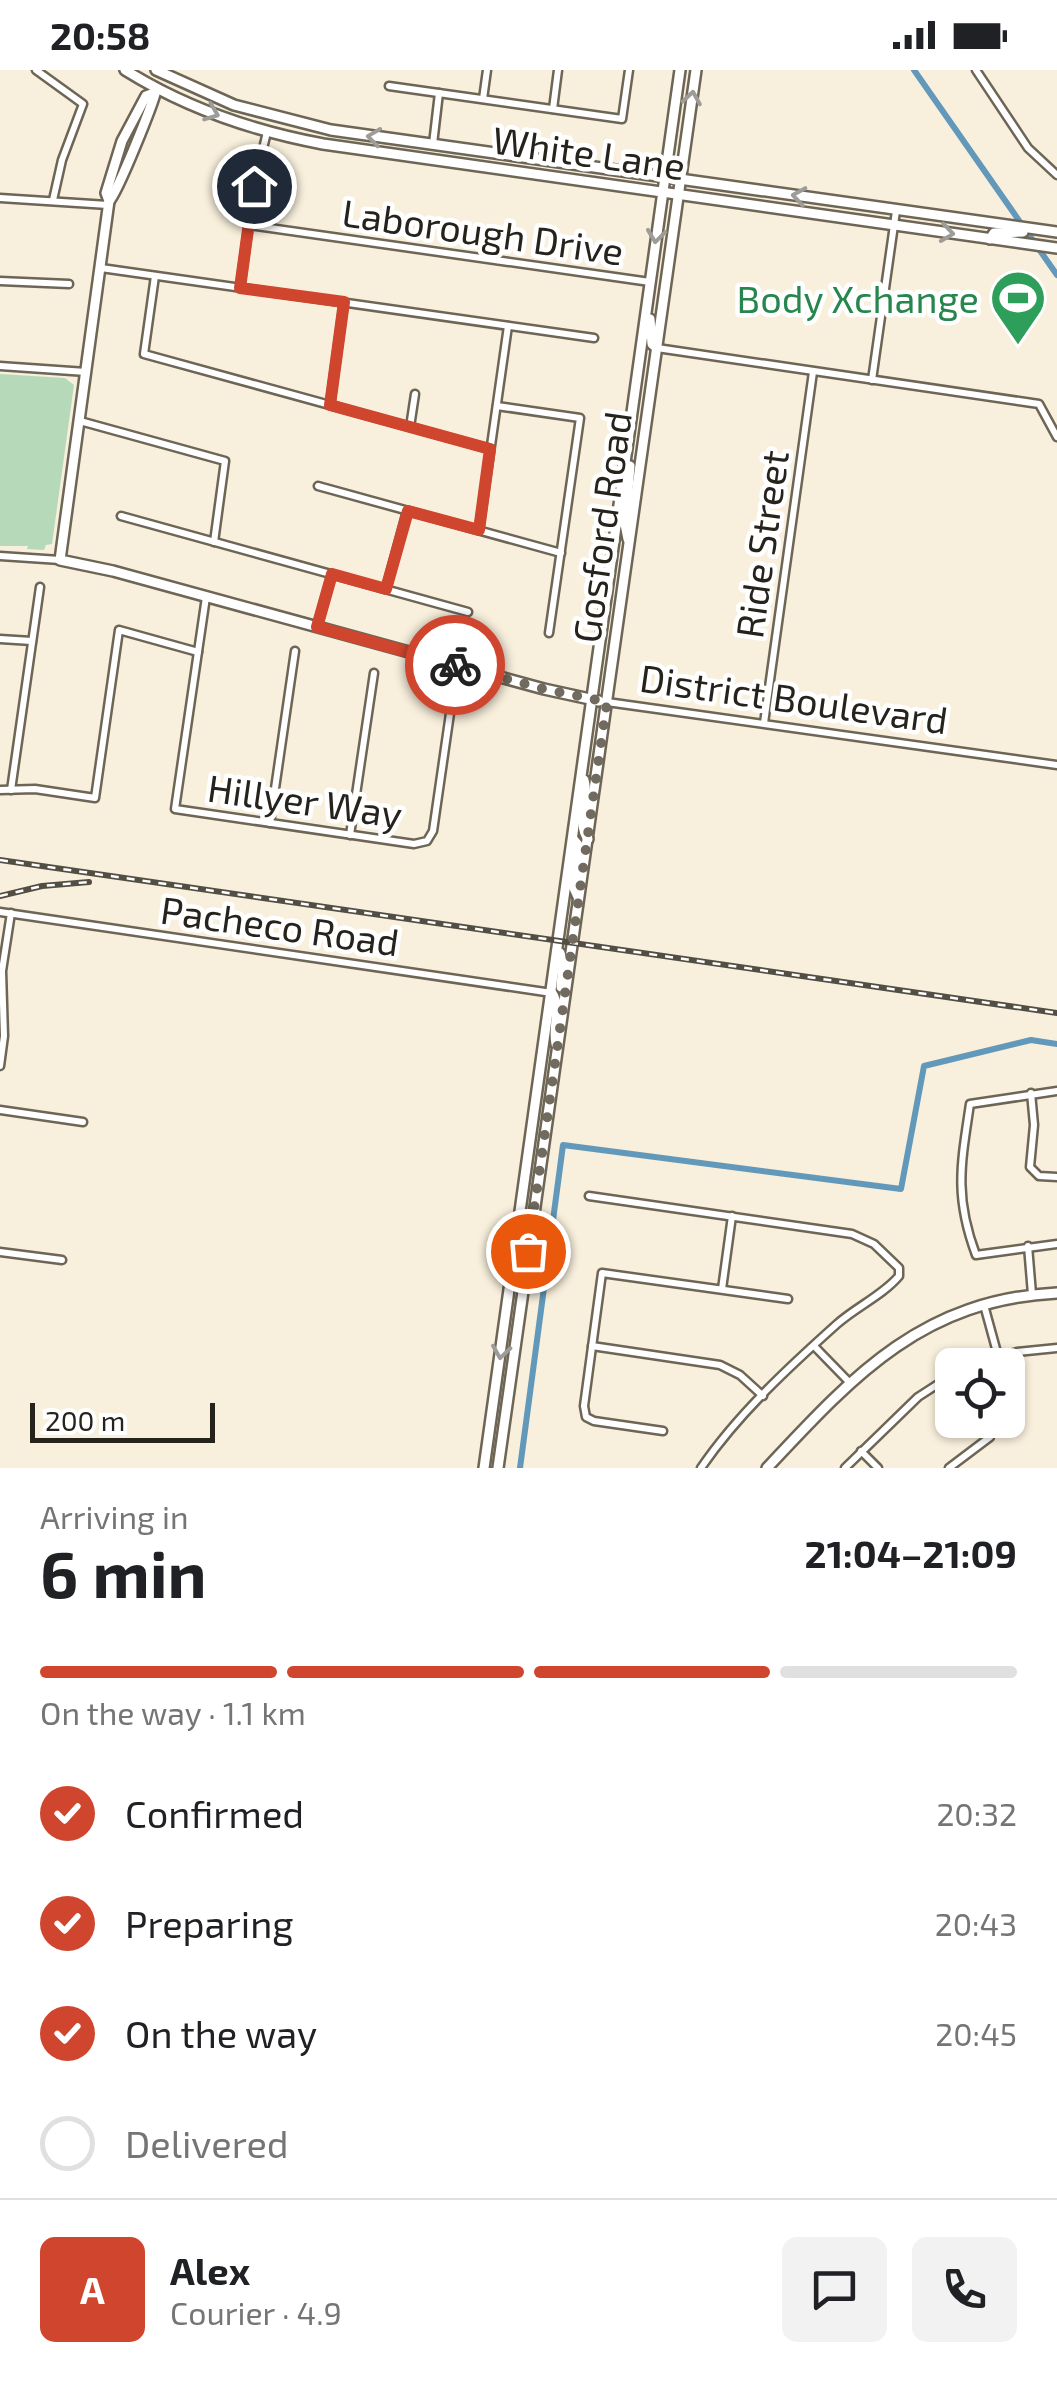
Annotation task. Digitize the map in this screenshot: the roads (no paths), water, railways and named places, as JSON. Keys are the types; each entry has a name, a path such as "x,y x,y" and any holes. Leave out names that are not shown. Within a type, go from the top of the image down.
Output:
{"main road":[{"name":"White Lane","path":"125,70 155,91 226,119 323,144 892,226 998,234 1054,232"},
{"name":"Gosford Road","path":"484,1468 680,70"},
{"name":"Gosford Road","path":"498,1468 696,70"},
{"name":"White Lane","path":"163,72 208,95 275,118 331,130 896,211 1053,248"},
{"path":"60,560 108,203 116,194 163,72"},
{"path":"650,286 650,336 656,348"},
{"path":"629,448 632,476 624,533 629,541"},
{"name":"District Boulevard","path":"60,560 607,702"},
{"path":"582,772 587,790 582,828 588,839"},
{"path":"573,839 578,845 573,886 579,900"},
{"path":"558,946 565,997"},
{"path":"552,992 557,1005 553,1033 557,1051"},
{"path":"767,1468 851,1384 907,1337 946,1316 984,1303 1057,1293"}],"street":[{"path":"36,70 83,104 52,200"},
{"path":"483,99 487,70"},
{"path":"552,109 558,70"},
{"path":"389,86 622,119 629,70"},
{"path":"976,70 1028,148 1057,175"},
{"path":"432,145 439,93"},
{"path":"240,288 267,132"},
{"path":"0,198 108,203"},
{"path":"872,380 896,211"},
{"name":"Laborough Drive","path":"248,226 650,286"},
{"path":"101,268 594,338"},
{"path":"156,276 144,354 490,449"},
{"path":"0,281 69,284"},
{"path":"330,405 344,302"},
{"path":"479,530 508,326"},
{"path":"656,348 1038,404 1057,437"},
{"path":"0,366 86,372"},
{"name":"Ride Street","path":"764,723 813,372"},
{"path":"410,427 415,394"},
{"path":"496,406 580,418 550,633"},
{"path":"80,420 225,461 214,542"},
{"path":"318,486 561,553"},
{"path":"386,589 408,511"},
{"path":"121,516 468,612"},
{"name":"District Boulevard","path":"0,556 60,560"},
{"path":"317,627 332,574"},
{"path":"11,790 40,587"},
{"path":"0,790 95,798 119,630 198,652 206,596"},
{"path":"0,639 32,641"},
{"path":"270,823 295,651"},
{"name":"Hillyer Way","path":"198,652 175,810 414,844 427,841 433,831 457,665"},
{"path":"350,835 374,673"},
{"name":"District Boulevard","path":"607,702 1057,765"},
{"name":"Pacheco Road","path":"0,912 552,992"},
{"path":"0,1066 4,1036 2,972 11,913"},
{"path":"1057,1091 970,1104 959,1188 963,1219 976,1255 1057,1244"},
{"path":"1031,1092 1034,1125 1030,1162 1034,1172 1043,1177 1057,1176"},
{"path":"0,1110 83,1122"},
{"path":"589,1196 852,1234 883,1250 899,1268 899,1276 814,1346 764,1396 723,1438 701,1468"},
{"path":"722,1290 732,1216"},
{"path":"1028,1246 1032,1294"},
{"path":"0,1252 62,1260"},
{"path":"663,1431 586,1417 584,1406 602,1273 788,1299"},
{"path":"984,1303 996,1348"},
{"path":"592,1346 720,1366 740,1375 764,1396"},
{"path":"814,1346 851,1384"},
{"path":"1025,1352 1057,1348"},
{"path":"844,1468 918,1397 935,1386"},
{"path":"949,1468 990,1438"},
{"path":"862,1451 878,1468"}],"waterway":[{"path":"914,70 1057,275"},
{"path":"520,1468 563,1145 901,1189 924,1066 1031,1040 1057,1044"}],"railway":[{"path":"0,860 1057,1013"},
{"path":"0,896 42,886 89,882"}],"place":[{"name":"Body Xchange","path":"1018,347"}]}
